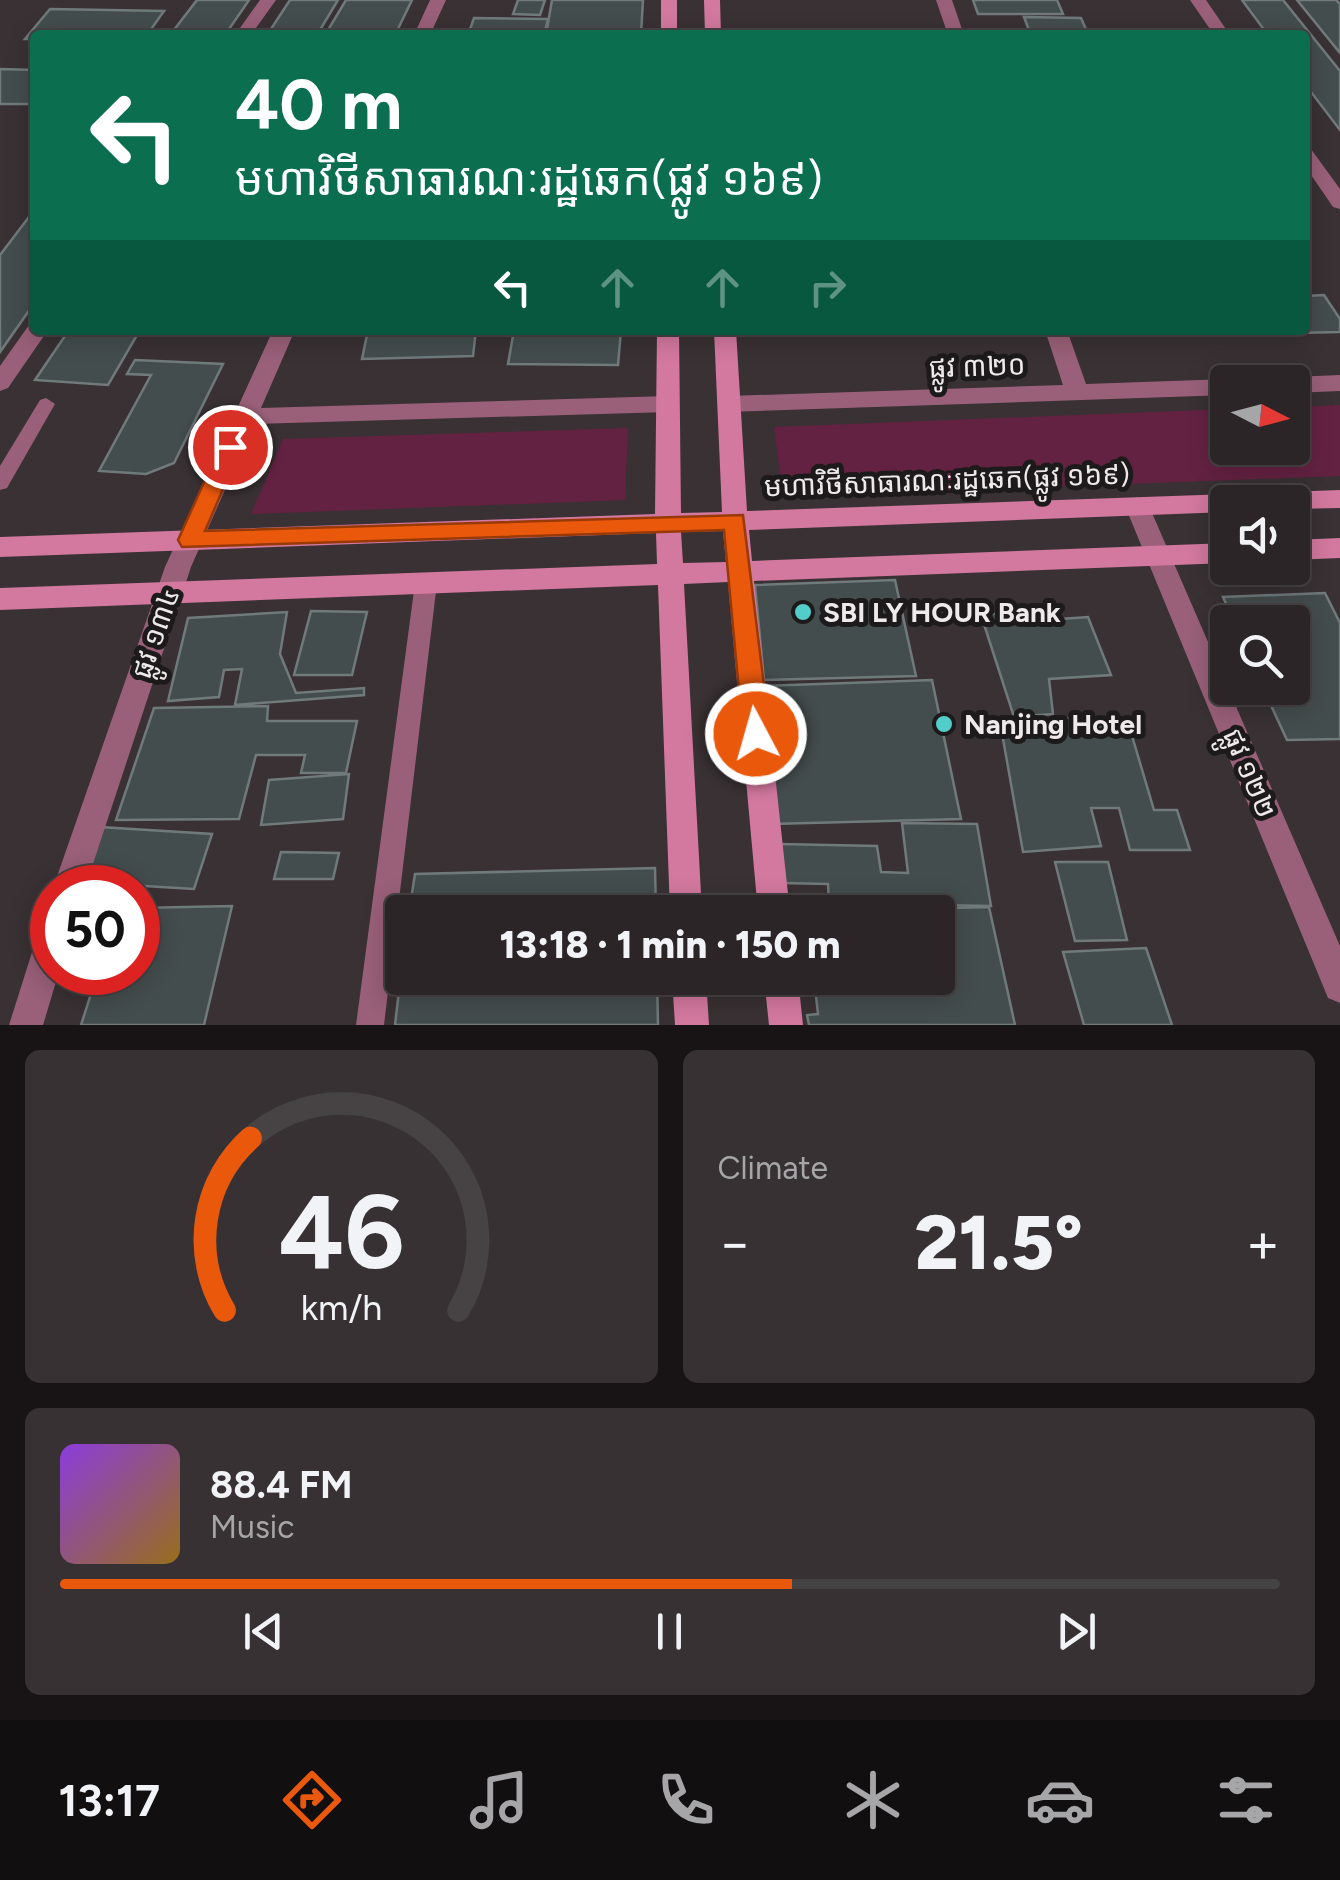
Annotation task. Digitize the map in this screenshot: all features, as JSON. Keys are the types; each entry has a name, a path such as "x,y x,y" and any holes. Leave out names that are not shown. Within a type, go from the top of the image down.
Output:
{"main road":[{"path":"669,0 669,30"},
{"path":"712,0 714,30"},
{"path":"668,335 668,523 685,895"},
{"path":"725,335 735,521 772,895"},
{"path":"1310,500 1340,499"},
{"name":"មហាវិថីសាធារណៈរដ្ឋឆេក(ផ្លូវ ១៦៩)","path":"190,540 1210,504"},
{"path":"0,547 190,540"},
{"path":"1310,549 1340,548"},
{"path":"0,598 1210,553"},
{"path":"690,995 692,1025"},
{"path":"783,995 786,1025"}],"street":[{"path":"247,30 268,0"},
{"path":"424,30 438,0"},
{"path":"944,0 954,30"},
{"path":"1198,0 1219,30"},
{"path":"1310,160 1340,203"},
{"path":"0,383 34,335"},
{"name":"ផ្លូវ ១៣៤","path":"77,865 169,592 282,335"},
{"path":"1058,335 1077,392"},
{"path":"1310,384 1340,383"},
{"name":"ផ្លូវ ៣២០","path":"728,404 1210,388"},
{"path":"244,416 668,404"},
{"name":"ផ្លូវ ១២២","path":"1137,506 1340,986"},
{"path":"26,1025 35,995"}],"lane":[{"path":"0,483 46,404"},
{"path":"370,1025 426,583"}],"shaded area":[{"path":"1340,405 1340,476 783,497 774,427 1210,410 1210,465 1310,465 1310,406"},
{"path":"628,428 625,500 251,514 283,439"}],"building":[{"path":"197,0 249,0 228,30 174,30"},
{"path":"290,0 338,0 320,30 270,30"},
{"path":"346,0 412,0 397,30 328,30"},
{"path":"518,0 545,0 540,15 513,14"},
{"path":"552,0 643,0 641,30 547,30"},
{"path":"973,0 1057,0 1063,14 978,14"},
{"path":"1242,0 1283,0 1307,30 1264,30"},
{"path":"1297,0 1336,0 1340,4 1340,53"},
{"path":"50,9 164,11 151,30 32,30"},
{"path":"1024,17 1081,18 1086,30 1029,30"},
{"path":"474,18 548,19 545,30 470,30"},
{"path":"1310,34 1340,71 1340,130 1310,91"},
{"path":"0,69 30,70 30,104 0,104"},
{"path":"30,216 30,309 0,352 0,255"},
{"path":"1324,295 1340,319 1340,332 1310,333 1310,296"},
{"path":"66,335 137,335 108,385 35,380"},
{"path":"367,335 475,335 473,356 362,359"},
{"path":"513,335 621,335 618,365 508,364"},
{"path":"135,360 223,364 174,463 146,474 99,471 151,375 127,374"},
{"path":"895,580 916,676 764,680 755,585"},
{"path":"1325,593 1340,623 1340,739 1287,740 1271,705 1310,705 1310,605 1227,605 1223,597"},
{"path":"311,611 367,612 352,675 294,675"},
{"path":"287,612 280,654 296,693 364,688 364,695 235,705 242,669 224,670 219,697 168,701 188,618"},
{"path":"1014,612 1017,622 1088,617 1111,675 1049,679 1053,714 1014,717 981,615"},
{"path":"932,680 961,819 772,824 760,686"},
{"path":"268,706 267,721 357,721 346,773 301,773 305,755 256,755 239,819 116,820 154,708"},
{"path":"1024,718 1127,719 1154,810 1177,810 1190,850 1130,850 1119,808 1091,808 1101,846 1023,852 1002,733 1028,733"},
{"path":"349,774 343,819 261,825 269,780"},
{"path":"902,823 977,824 991,906 955,905 955,895 829,895 828,884 781,883 780,844 877,846 881,872 908,873"},
{"path":"100,827 212,834 194,889 160,887 160,865 85,865"},
{"path":"281,852 339,853 333,879 274,879"},
{"path":"1055,862 1108,862 1127,940 1075,941"},
{"path":"655,868 656,895 412,895 415,874"},
{"path":"232,906 204,1025 81,1025 91,995 160,995 160,908"},
{"path":"989,907 1015,1025 809,1025 807,1015 818,1014 816,995 955,995 955,908"},
{"path":"1146,948 1172,1025 1084,1025 1063,952"},
{"path":"398,995 657,995 658,1025 395,1025"}],"place":[{"name":"SBI LY HOUR Bank","path":"803,612"},
{"name":"Nanjing Hotel","path":"944,724"}],"route":[{"path":"230,447 190,540 735,521 756,734"}]}
